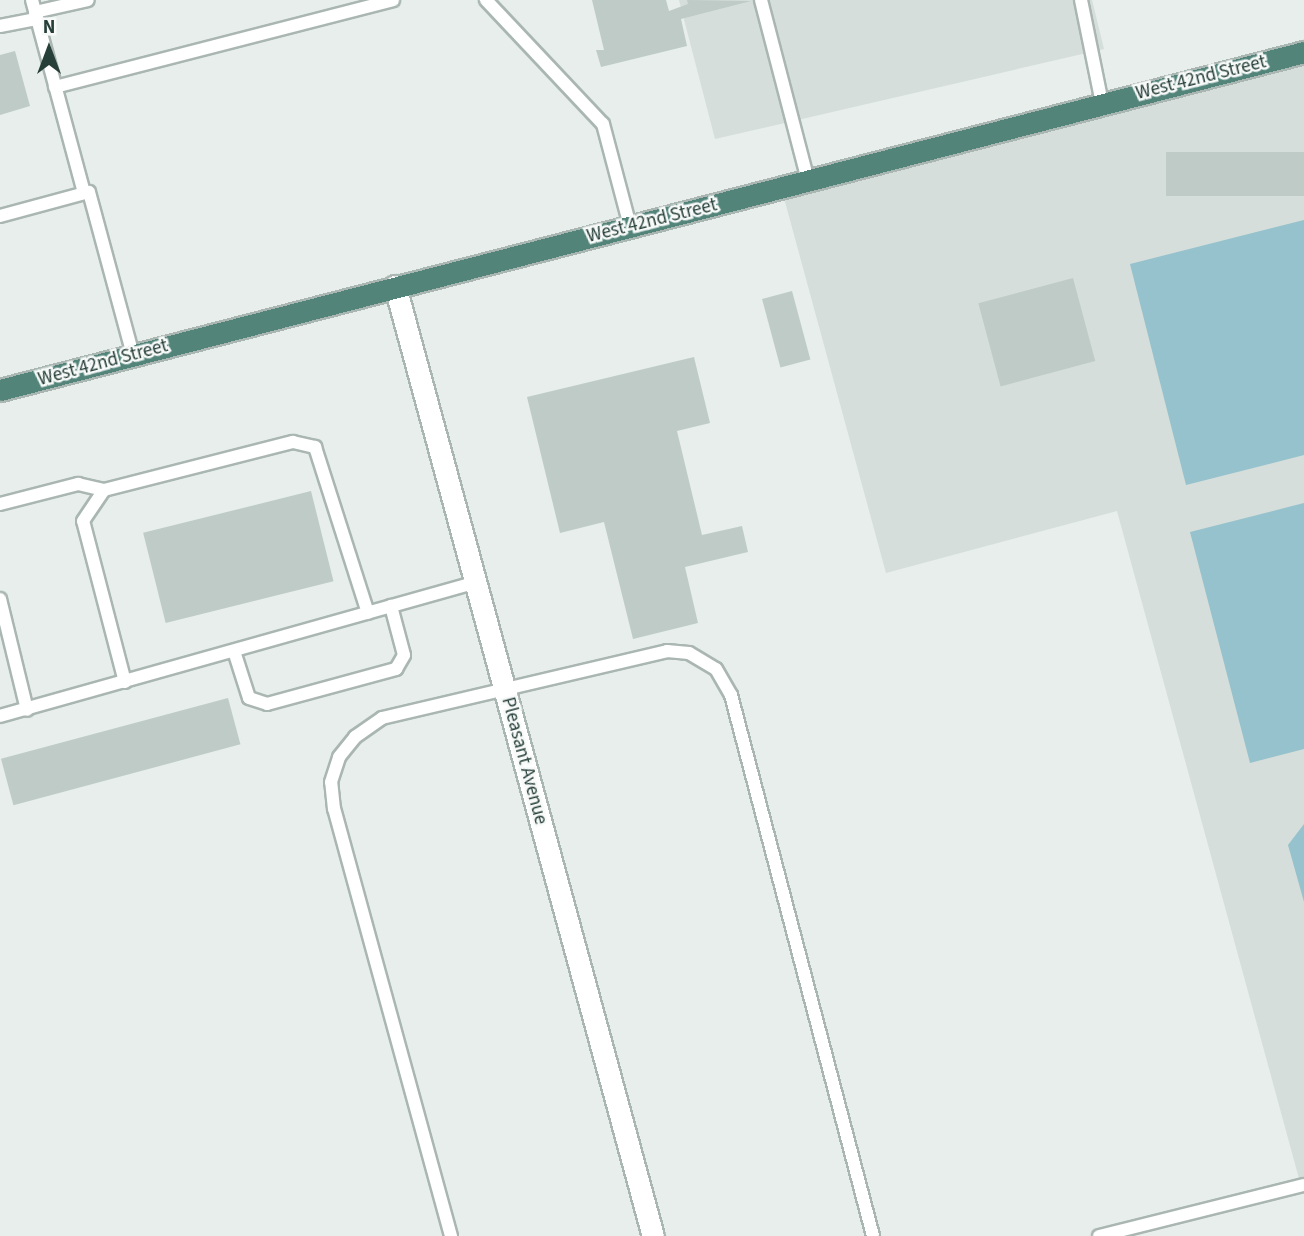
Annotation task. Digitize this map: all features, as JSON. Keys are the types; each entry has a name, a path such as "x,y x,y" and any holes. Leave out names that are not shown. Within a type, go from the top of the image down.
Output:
{"highway":[{"name":"West 42nd Street","path":"0,390 1304,52"}],"street":[{"name":"Pleasant Avenue","path":"395,286 653,1236"}],"lane":[{"path":"0,26 35,10 88,0"},
{"path":"55,86 393,0"},
{"path":"486,0 603,124 630,226"},
{"path":"761,0 808,181"},
{"path":"1081,0 1102,103"},
{"path":"35,10 84,193"},
{"path":"0,216 89,192 132,355"},
{"path":"0,504 78,484 104,490 293,442 315,447 369,613"},
{"path":"104,490 83,522 125,682"},
{"path":"0,716 475,582"},
{"path":"0,600 27,710"},
{"path":"234,651 249,698 267,704 396,669 404,655 391,606"},
{"path":"451,1236 334,809 331,782 339,757 355,737 382,718 667,651 689,653 716,669 732,695 873,1236"},
{"path":"1099,1236 1304,1185"}],"shaded area":[{"path":"679,0 1092,0 1104,49 715,139"},
{"path":"1304,54 1304,1185 1301,1186 1117,511 886,573 781,187"}],"water":[{"path":"1304,220 1304,455 1186,485 1130,264"},
{"path":"1304,503 1304,749 1250,763 1190,532"},
{"path":"1304,824 1304,902 1288,845"}],"building":[{"path":"592,0 666,0 669,11 688,4 687,0 751,1 681,19 687,46 601,67 596,50 604,50"},
{"path":"15,51 30,106 0,115 0,55"},
{"path":"1166,152 1304,152 1304,196 1166,196"},
{"path":"1073,278 1095,361 1001,386 978,303"},
{"path":"792,291 810,360 780,368 762,299"},
{"path":"694,357 710,423 677,431 702,535 742,526 748,552 685,567 698,623 633,639 604,522 560,533 527,397"},
{"path":"311,491 333,581 166,623 143,533"},
{"path":"228,698 240,744 13,805 1,759"}]}
